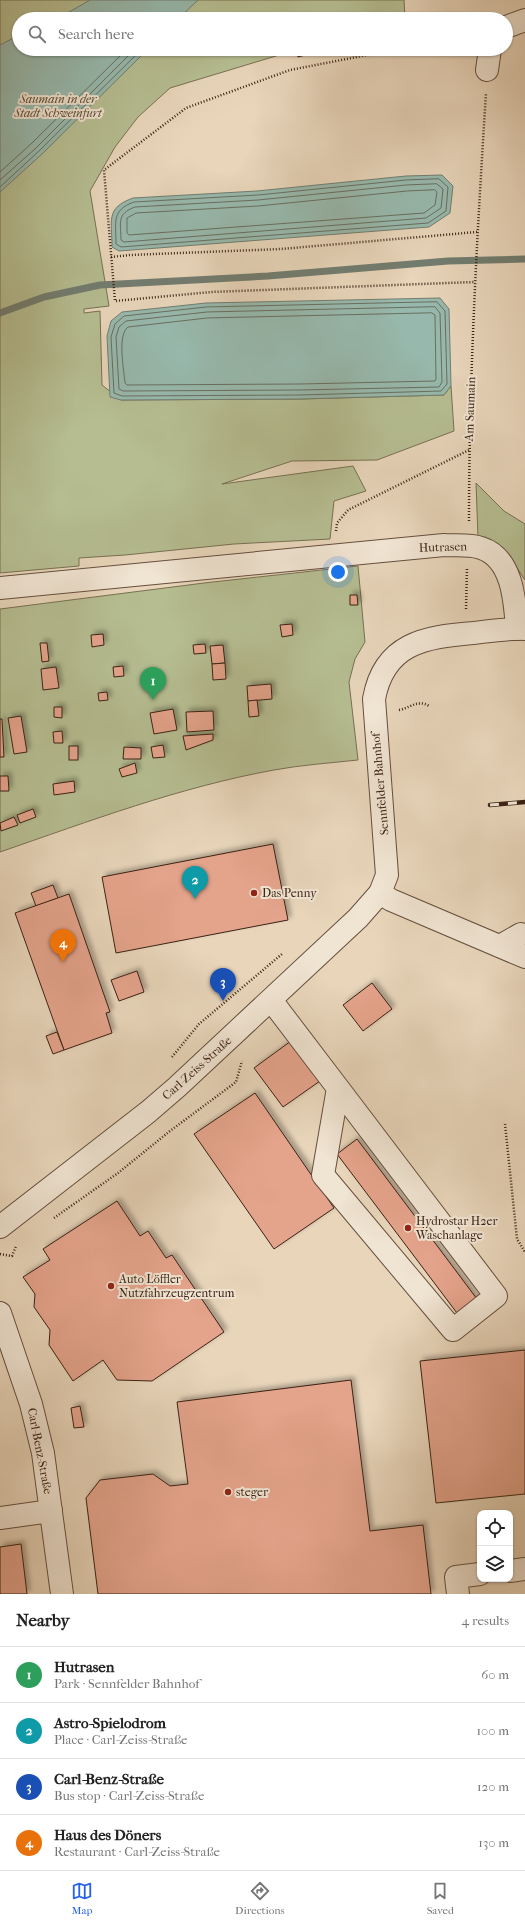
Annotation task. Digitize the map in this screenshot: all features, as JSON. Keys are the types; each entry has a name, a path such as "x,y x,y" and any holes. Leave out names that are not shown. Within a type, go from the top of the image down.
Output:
{"street":[{"path":"513,24 525,20"},
{"path":"487,70 489,56"},
{"name":"Hutrasen","path":"0,588 444,545 468,546 482,548 492,555 507,574 513,589 521,629"},
{"name":"Sennfelder Bahnhof","path":"380,893 387,875 387,867 374,699 377,683 384,668 394,657 423,640 447,635 521,629"},
{"path":"380,893 391,900 525,957"},
{"name":"Carl-Zeiss-Straße","path":"0,1227 148,1112 358,918 380,893"},
{"path":"500,946 524,933"},
{"path":"271,1000 338,1088 496,1296 453,1330 323,1175 338,1088"},
{"name":"Carl-Benz-Straße","path":"0,1313 31,1404 43,1453 62,1594"},
{"path":"0,1518 51,1511"},
{"path":"513,1571 525,1569"},
{"path":"458,1594 456,1577 477,1574"}],"path":[{"path":"362,56 290,70 186,108 104,170 113,293 115,301 210,292 474,282"},
{"path":"111,257 281,249 477,232 487,70"},
{"name":"Am Saumain","path":"473,611 466,612 469,450 477,232"},
{"path":"337,555 337,523 348,510 469,450"},
{"path":"392,710 404,709 418,703 423,703 429,706"},
{"path":"168,1060 199,1024 284,952"},
{"path":"505,1124 517,1240 525,1252"}],"green space":[{"name":"Saumain in der Stadt Schweinfurt","path":"0,0 404,0 405,12 12,12 12,56 276,56 170,88 138,117 115,147 90,191 109,306 84,309 84,313 100,311 102,385 121,400 300,399 444,395 451,386 454,431 377,460 292,461 222,484 353,466 366,491 334,501 330,539 234,544 79,558 79,566 0,573"},
{"path":"476,483 504,511 525,524 525,580 499,545 478,537"},
{"path":"358,566 365,642 355,659 349,682 358,760 284,768 239,777 170,795 0,852 0,609 204,583"}],"water":[{"path":"90,0 198,0 185,12 69,12"},
{"path":"12,39 12,56 141,56 42,154 0,192 0,45"},
{"path":"442,175 453,186 450,213 429,227 119,251 112,247 111,223 114,211 118,206 133,198 257,191 406,176"},
{"path":"440,298 449,309 451,386 444,395 300,399 121,400 110,397 107,336 111,321 122,312 206,303"}],"building":[{"path":"350,595 357,595 358,605 350,605"},
{"path":"292,624 293,635 282,637 280,625"},
{"path":"103,634 104,645 92,647 91,635"},
{"path":"40,643 47,643 49,661 42,662"},
{"path":"205,644 206,653 194,654 193,645"},
{"path":"223,645 225,663 212,664 210,646"},
{"path":"225,663 226,679 213,680 212,664"},
{"path":"123,666 124,676 114,677 113,667"},
{"path":"56,667 59,688 43,690 41,669"},
{"path":"271,684 272,699 248,701 247,686"},
{"path":"107,692 108,700 99,701 98,693"},
{"path":"257,700 259,716 249,717 248,701"},
{"path":"54,707 62,707 62,718 54,717"},
{"path":"173,709 177,730 154,734 150,713"},
{"path":"213,711 214,730 187,732 186,712"},
{"path":"21,716 27,752 14,754 8,718"},
{"path":"0,719 2,719 4,757 0,757"},
{"path":"62,731 63,743 54,743 53,732"},
{"path":"213,734 213,740 186,750 183,736"},
{"path":"163,745 165,757 153,758 151,747"},
{"path":"69,746 78,746 78,760 69,760"},
{"path":"124,747 141,748 141,759 123,759"},
{"path":"135,763 137,773 122,777 119,769"},
{"path":"0,776 8,776 9,791 0,791"},
{"path":"74,781 75,792 54,795 53,784"},
{"path":"33,809 36,817 20,823 17,815"},
{"path":"14,817 18,825 1,831 0,823"},
{"path":"273,844 288,920 116,953 102,877"},
{"path":"53,885 58,898 36,906 31,893"},
{"path":"69,894 110,1012 106,1013 112,1033 64,1050 15,913"},
{"path":"137,971 144,992 119,1001 111,980"},
{"path":"372,983 392,1009 363,1031 343,1005"},
{"path":"57,1032 64,1050 53,1054 46,1036"},
{"path":"291,1041 320,1081 283,1107 254,1068"},
{"path":"255,1093 334,1208 274,1249 194,1134"},
{"name":"Hydrostar H2er Waschanlage","path":"357,1139 480,1303 460,1317 337,1154"},
{"name":"Auto Löffler Nutzfahrzeugzentrum","path":"117,1201 140,1236 148,1231 166,1258 172,1255 224,1332 152,1381 117,1380 103,1360 73,1381 49,1345 50,1330 34,1307 35,1294 23,1277 50,1260 43,1249"},
{"path":"525,1350 525,1494 436,1503 420,1361"},
{"name":"steger","path":"351,1380 370,1531 423,1525 431,1594 98,1594 86,1498 100,1480 153,1474 170,1486 188,1484 177,1402"},
{"path":"80,1406 84,1427 74,1428 71,1408"},
{"path":"21,1544 27,1594 0,1594 0,1547"}],"waterway":[{"path":"0,313 44,297 100,285 268,276 448,261 525,259"}],"railway":[{"path":"490,805 525,802"}],"place":[{"name":"Hutrasen","path":"153,700"},
{"name":"Das Penny","path":"254,893"},
{"name":"Astro-Spielodrom","path":"195,899"},
{"name":"Haus des Döners","path":"63,962"},
{"name":"Carl-Benz-Straße","path":"223,1001"},
{"name":"Hydrostar H2er Waschanlage","path":"408,1228"},
{"name":"Auto Löffler Nutzfahrzeugzentrum","path":"111,1286"},
{"name":"steger","path":"228,1492"}]}
